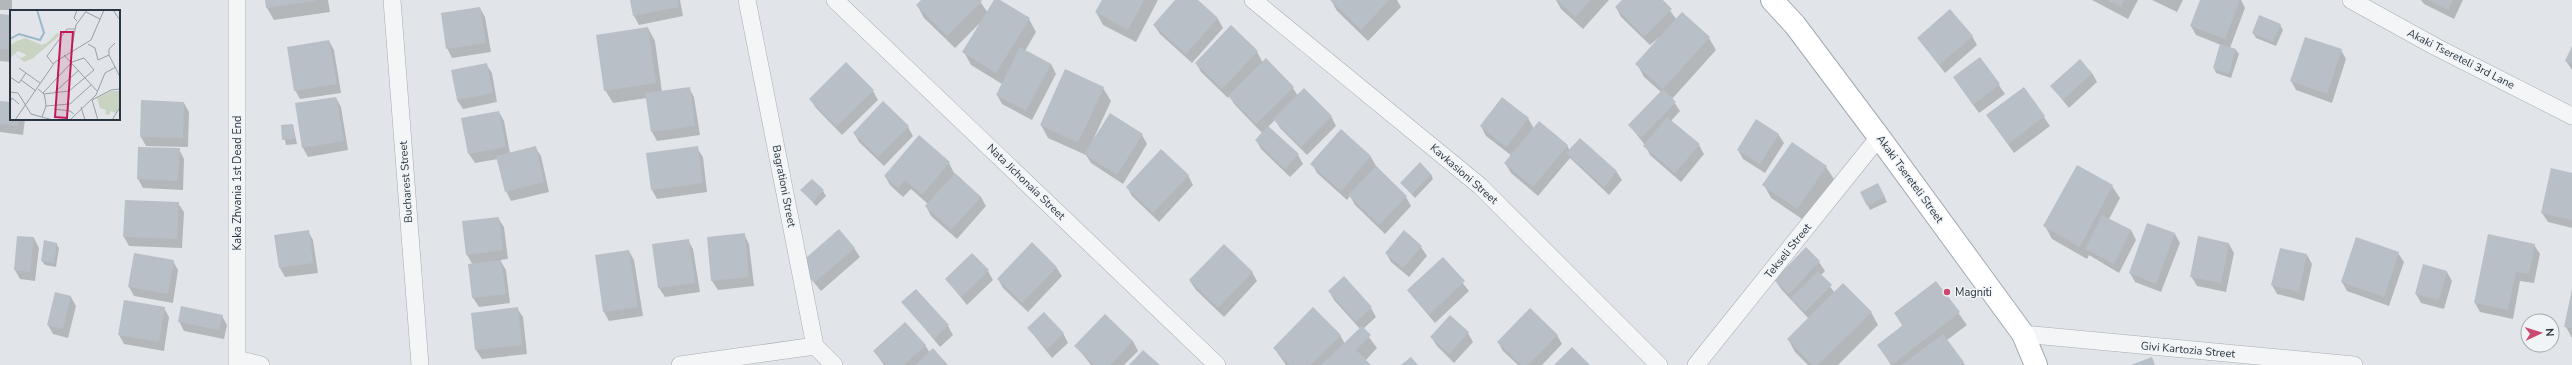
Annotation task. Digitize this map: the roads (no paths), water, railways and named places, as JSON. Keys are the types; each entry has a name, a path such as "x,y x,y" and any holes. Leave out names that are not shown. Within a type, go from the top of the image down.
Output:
{"main road":[{"name":"Akaki Tsereteli Street","path":"1772,0 1795,25 2023,334 2036,365"}],"street":[{"name":"Kaka Zhvania 1st Dead End","path":"237,0 237,362"},
{"name":"Bucharest Street","path":"392,0 420,365"},
{"name":"Bagrationi Street","path":"746,0 815,346"},
{"name":"Nata Jichonaia Street","path":"835,0 1217,365"},
{"name":"Kavkasioni Street","path":"1253,0 1480,186 1660,365"},
{"name":"Akaki Tsereteli 3rd Lane","path":"2351,0 2436,47 2572,116"},
{"name":"Tekseli Street","path":"1696,365 1879,137"},
{"name":"Givi Kartozia Street","path":"2023,334 2354,365"},
{"path":"680,365 815,346 834,365"},
{"path":"237,362 261,365"}],"place":[{"name":"Magniti","path":"1947,292"}]}
